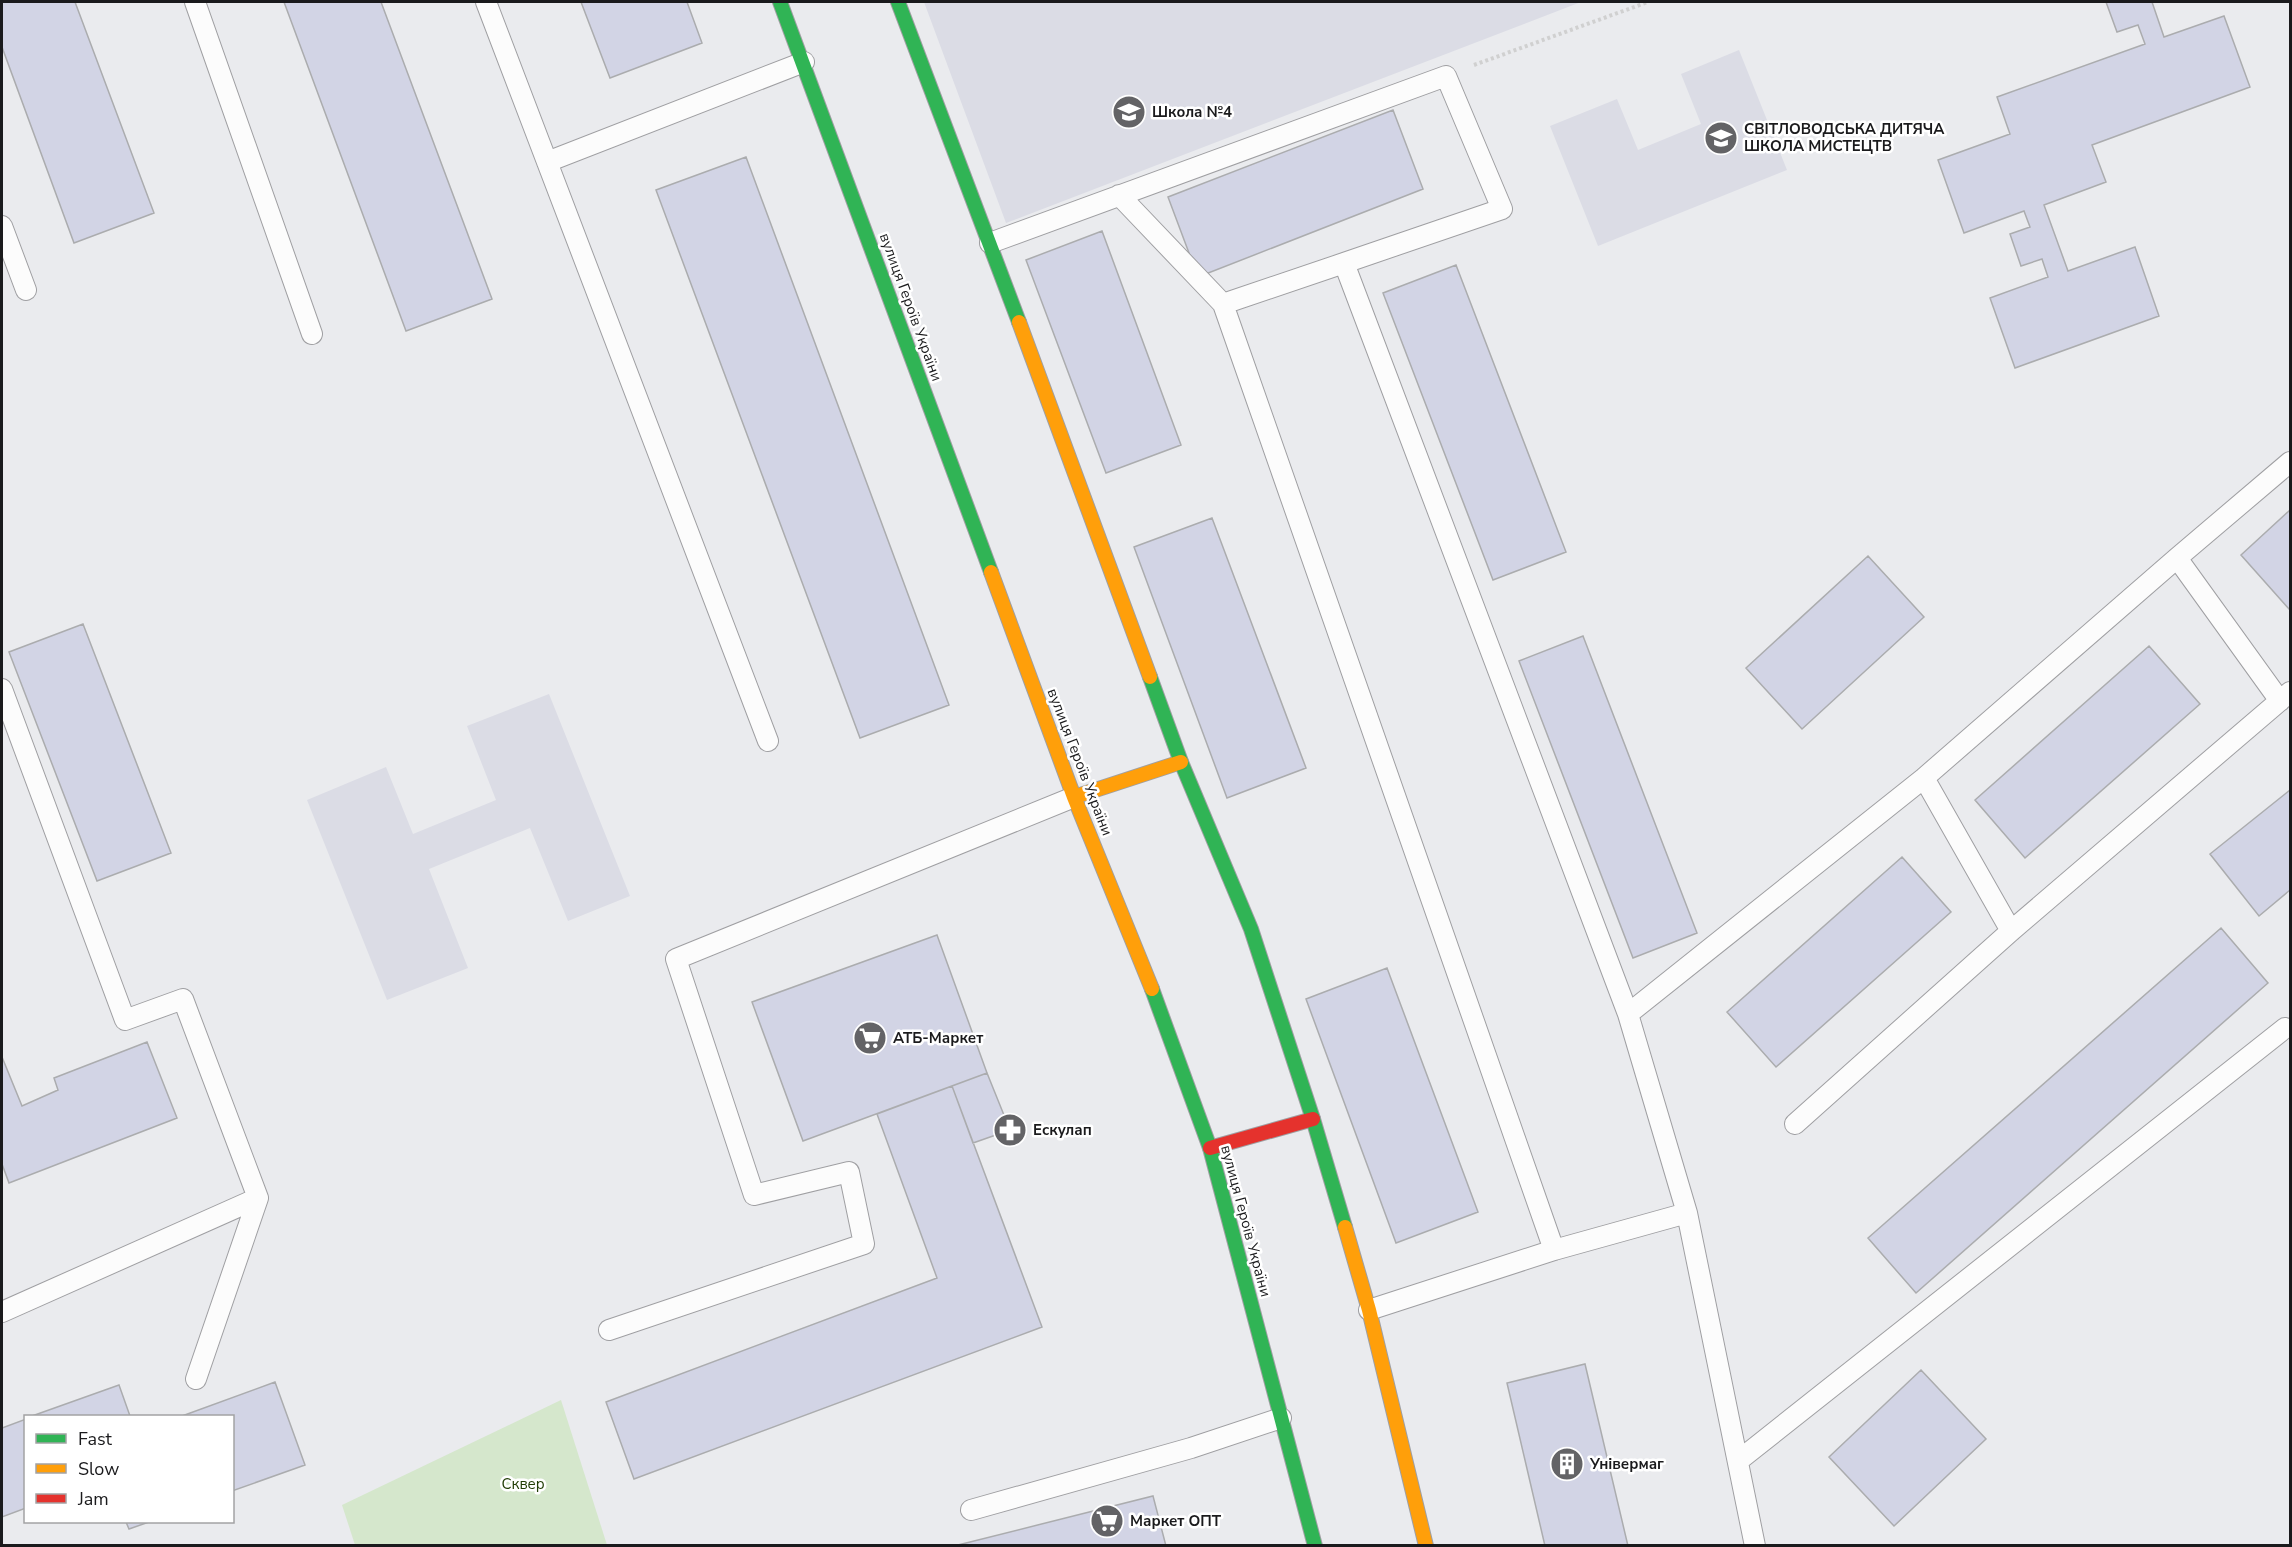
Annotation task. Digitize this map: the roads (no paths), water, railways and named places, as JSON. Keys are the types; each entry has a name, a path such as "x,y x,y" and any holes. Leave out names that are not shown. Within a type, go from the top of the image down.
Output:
{"main road":[{"name":"вулиця Героїв України","path":"780,2 1074,797 1142,961 1210,1148 1315,1545"},
{"path":"898,2 990,243 1181,762 1251,929 1313,1119 1369,1310 1425,1545"},
{"path":"1074,797 1181,762"},
{"path":"1210,1148 1313,1119"}],"lane":[{"path":"195,2 312,333"},
{"path":"486,2 768,741"},
{"path":"547,162 804,62"},
{"path":"990,243 1446,76 1502,209 1223,304"},
{"path":"1119,195 1223,304 1554,1250"},
{"path":"2,226 26,290"},
{"path":"1344,263 1628,1014 1688,1214 1755,1545"},
{"path":"1628,1014 1924,778 2290,462"},
{"path":"1795,1124 2011,931 2285,697 2177,558"},
{"path":"2,689 125,1020 183,999 258,1198 196,1379"},
{"path":"1924,778 2011,931"},
{"path":"609,1330 864,1244 849,1172 754,1196 676,959 1074,797"},
{"path":"1738,1461 2285,1028"},
{"path":"2,1312 258,1198"},
{"path":"1369,1310 1554,1250 1688,1214"},
{"path":"971,1510 1191,1448 1281,1418"}],"place":[{"name":"Школа №4","path":"1129,112"},
{"name":"СВІТЛОВОДСЬКА ДИТЯЧА ШКОЛА МИСТЕЦТВ","path":"1721,138"},
{"name":"АТБ-Маркет","path":"870,1038"},
{"name":"Ескулап","path":"1010,1130"},
{"name":"Універмаг","path":"1567,1464"},
{"name":"Маркет ОПТ","path":"1107,1521"}],"park label":[{"name":"Сквер","path":"523,1484"}]}
